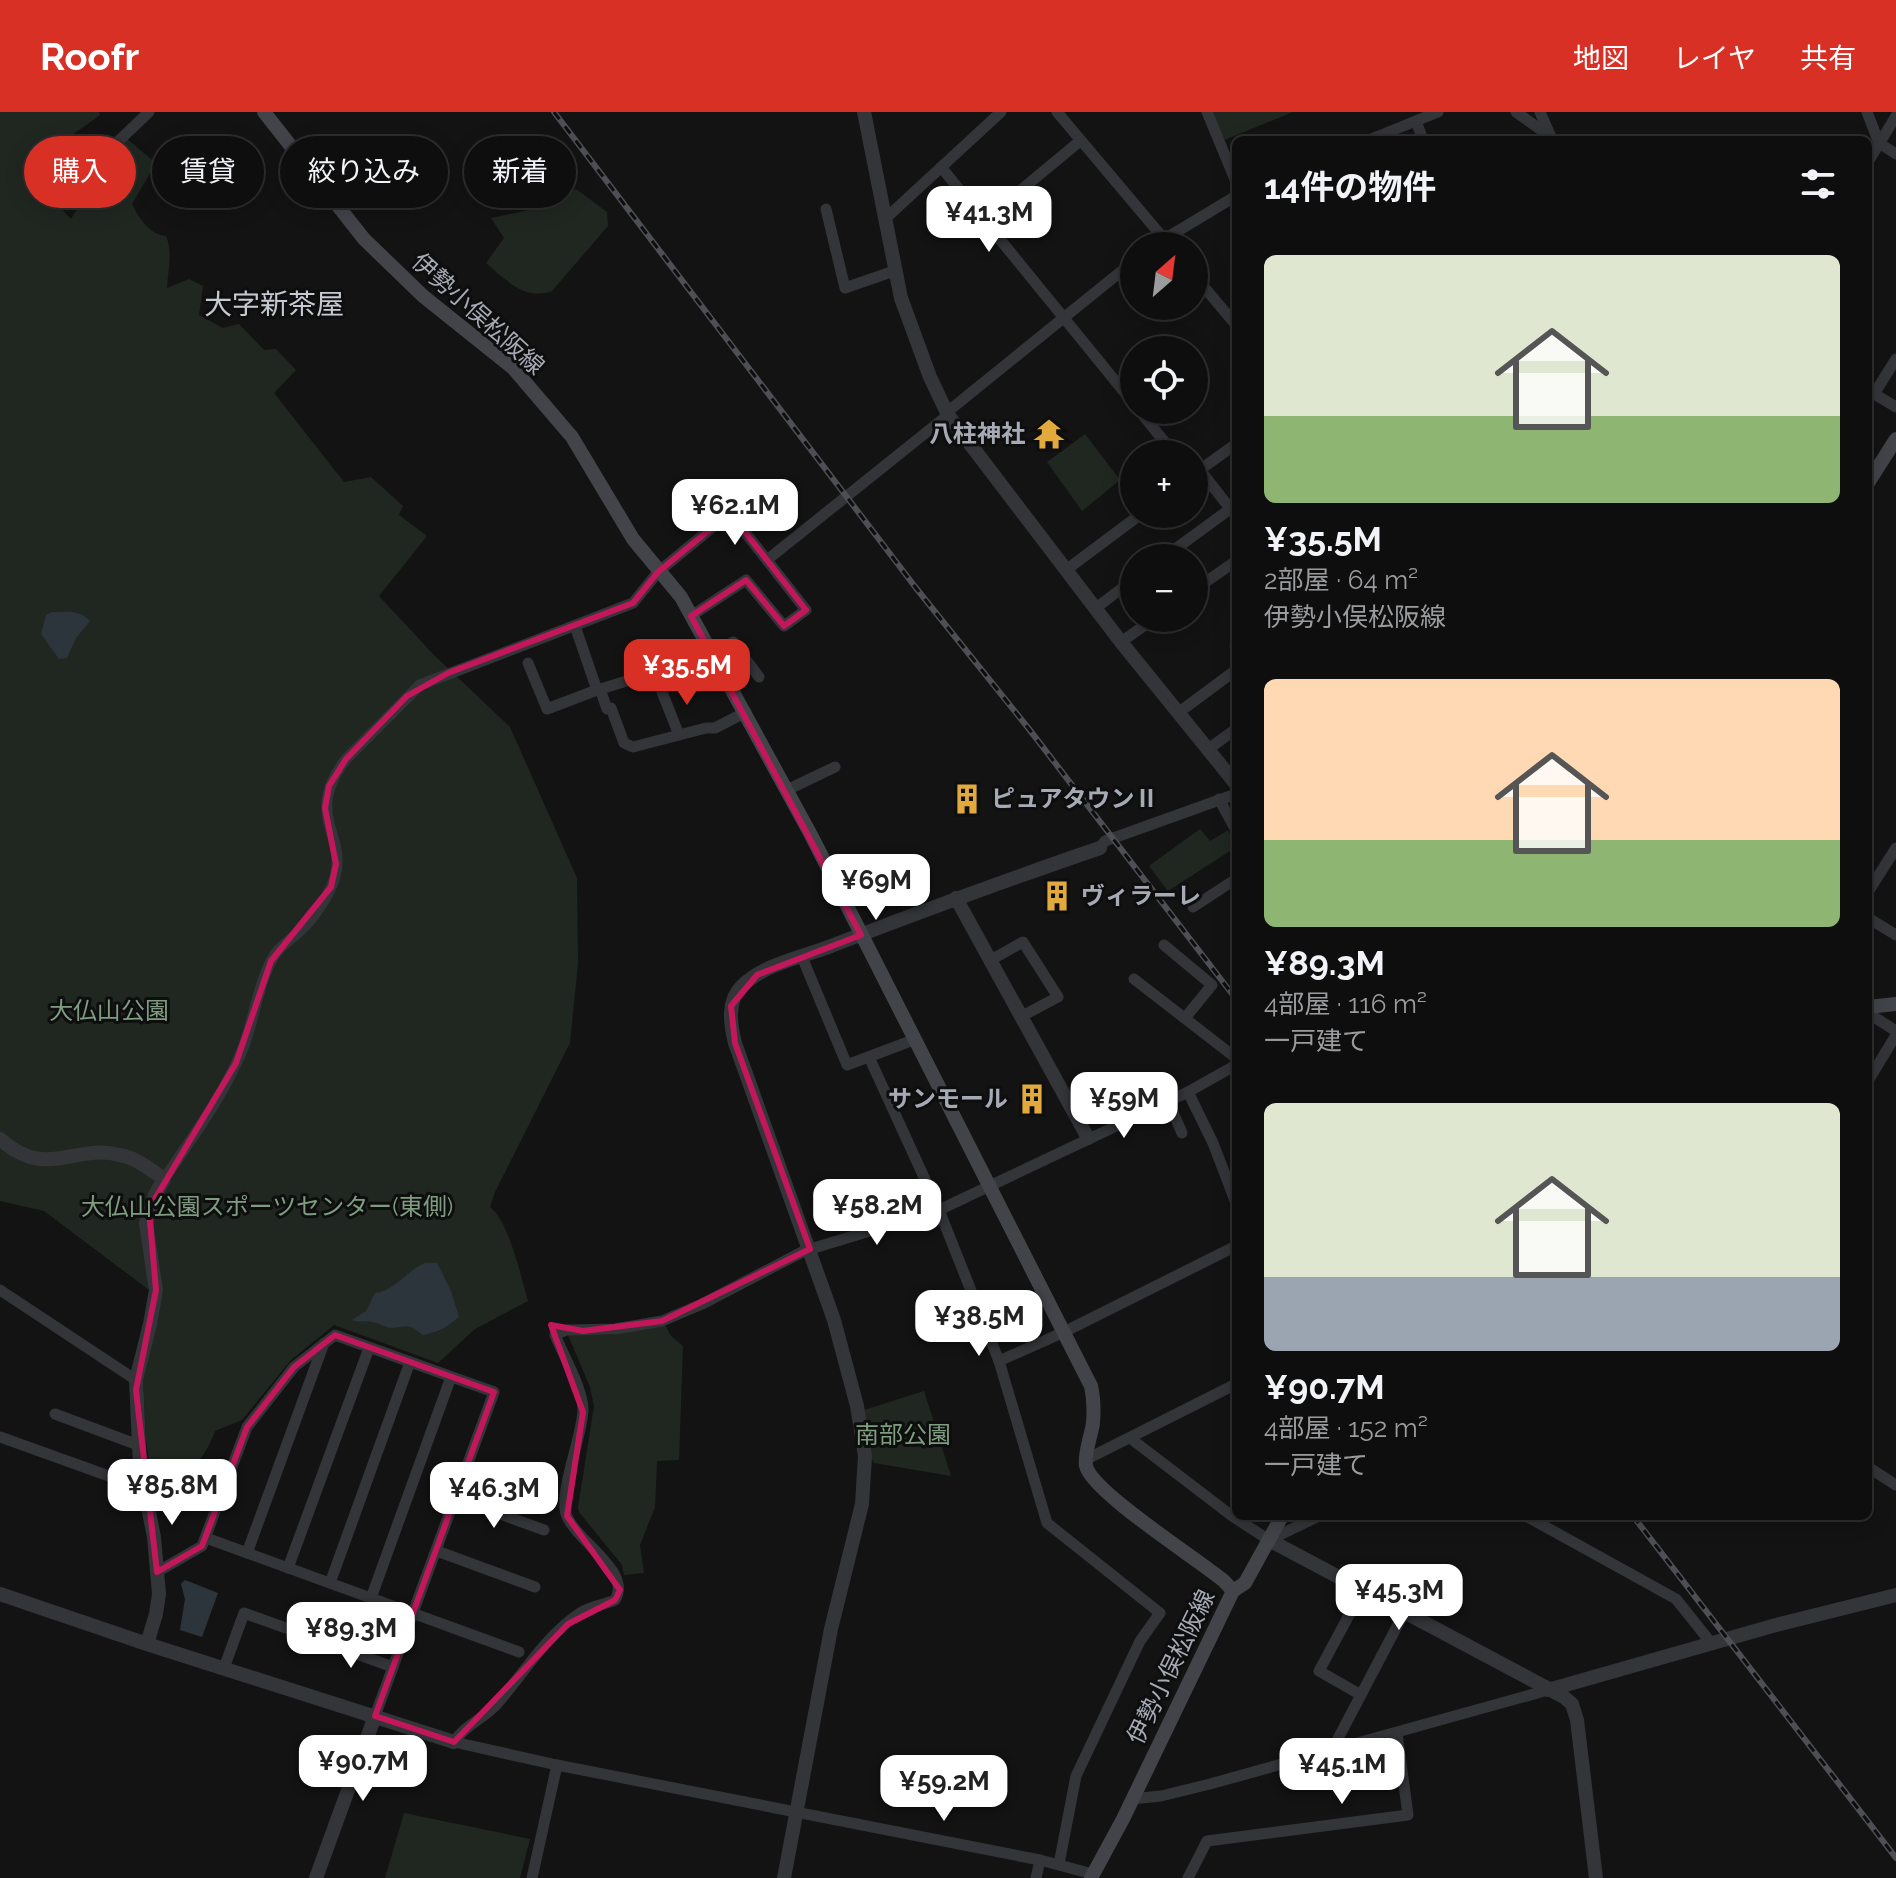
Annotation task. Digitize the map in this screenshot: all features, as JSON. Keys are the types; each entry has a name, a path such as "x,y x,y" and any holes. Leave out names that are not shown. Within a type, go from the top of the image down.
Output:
{"main road":[{"name":"伊勢小俣松阪線","path":"264,112 364,239 423,296 513,368 572,437 633,539 681,597 787,790 1091,1386 1094,1401 1085,1460 1090,1476 1230,1585 1233,1591 1092,1876"},
{"path":"1872,477 1896,439"},
{"path":"1872,1007 1896,1004"},
{"path":"1233,1591 1245,1583 1280,1520"}],"street":[{"path":"124,136 149,112"},
{"path":"864,112 894,271 913,332 947,414 1121,642 1232,779"},
{"path":"885,219 1001,112"},
{"path":"1057,112 1157,232"},
{"path":"1207,112 1232,172"},
{"path":"1379,136 1438,112"},
{"path":"1516,112 1550,136"},
{"path":"1867,112 1872,136"},
{"path":"1544,113 1552,136"},
{"path":"1896,116 1874,146 1896,154"},
{"path":"1416,121 1422,136"},
{"path":"985,220 1080,141"},
{"path":"941,167 1120,387"},
{"path":"1181,232 1232,199"},
{"path":"826,209 845,288 894,271"},
{"path":"767,560 1120,273"},
{"path":"1208,292 1232,320"},
{"path":"1872,391 1896,359"},
{"path":"1872,393 1896,407"},
{"path":"1150,424 1163,440"},
{"path":"1208,464 1232,447"},
{"path":"1208,485 1232,512"},
{"path":"147,1644 158,1601 152,1524 138,1445 136,1380 156,1290 146,1223 164,1179 220,1094 236,1063 271,961 284,942 302,929 331,887 336,872 335,853 325,808 329,786 337,770 420,685 633,603 658,572 730,513 806,610 784,626 746,580 691,616"},
{"path":"1185,544 1232,514"},
{"path":"1066,570 1122,528"},
{"path":"1208,580 1232,564"},
{"path":"1096,608 1120,590"},
{"path":"575,626 598,689 607,709 611,708 624,743 633,747 715,728 746,712"},
{"path":"1121,642 1135,632"},
{"path":"528,663 547,709 733,642 759,677"},
{"path":"1178,713 1232,673"},
{"path":"662,692 679,735"},
{"path":"1207,750 1232,732"},
{"path":"787,790 835,767"},
{"path":"784,1878 831,1629 862,1504 865,1472 861,1425 850,1378 810,1249 735,1043 731,1022 734,997 743,985 757,975 956,898 1100,848 1105,841 1232,795"},
{"path":"1219,799 1232,823"},
{"path":"1872,886 1896,848"},
{"path":"842,900 905,877"},
{"path":"1193,907 1232,882"},
{"path":"956,898 1088,1138"},
{"path":"1872,920 1896,935"},
{"path":"989,961 1023,942 1058,997 1022,1016"},
{"path":"1164,945 1212,985 1185,1018"},
{"path":"802,957 847,1065 916,1039"},
{"path":"1134,979 1232,1055"},
{"path":"1872,1016 1896,1033 1873,1062"},
{"path":"869,1057 939,1210 999,1361 1047,1523 1160,1613 1140,1641 1076,1776 1059,1864"},
{"path":"454,1742 468,1726 495,1707 520,1674 581,1612 615,1600 620,1590 613,1572 567,1516 566,1497 583,1412 579,1393 555,1335 566,1330 615,1329 662,1321 810,1249 939,1210 1188,1092 1232,1067"},
{"path":"1188,1092 1213,1143 1232,1193"},
{"path":"1168,1101 1182,1133"},
{"path":"0,1139 20,1154 38,1160 119,1154 137,1161 164,1179"},
{"path":"999,1361 1232,1248"},
{"path":"0,1290 136,1380"},
{"path":"157,1572 202,1546 247,1427 294,1367 335,1335 494,1392 316,1878"},
{"path":"247,1553 324,1342"},
{"path":"288,1568 369,1348"},
{"path":"330,1583 410,1362"},
{"path":"371,1598 451,1377"},
{"path":"1085,1460 1232,1386"},
{"path":"55,1414 138,1445"},
{"path":"0,1437 145,1489"},
{"path":"1130,1438 1232,1516"},
{"path":"1872,1470 1896,1485"},
{"path":"456,1498 544,1530"},
{"path":"1238,1520 1269,1540 1572,1704 1577,1720 1596,1878"},
{"path":"1269,1540 1311,1520"},
{"path":"1533,1520 1676,1599 1712,1644"},
{"path":"206,1538 519,1652"},
{"path":"437,1551 535,1587"},
{"path":"1361,1695 1319,1671 1362,1591"},
{"path":"0,1594 454,1742 1040,1860 1092,1876"},
{"path":"1132,1799 1161,1796 1397,1733 1896,1595"},
{"path":"224,1668 244,1613 393,1667"},
{"path":"1332,1750 1404,1613"},
{"path":"1188,1878 1207,1841 1408,1815 1397,1733"},
{"path":"532,1878 557,1765"},
{"path":"1036,1878 1040,1860"}],"highlighted area":[{"path":"730,513 806,610 784,626 746,580 691,616 861,935 757,975 731,1006 735,1043 810,1249 662,1321 583,1331 551,1325 583,1412 567,1516 620,1590 615,1600 568,1624 454,1742 375,1716 494,1392 335,1335 294,1367 247,1427 202,1546 157,1572 136,1390 156,1290 149,1209 236,1063 271,961 331,887 336,864 325,808 329,786 346,759 407,696 448,673 633,603 658,572"}],"green space":[{"path":"0,112 99,112 100,115 71,136 24,136 24,208 61,208 71,219 78,208 134,208 150,229 166,236 170,255 167,288 189,279 203,286 199,315 223,328 239,324 264,350 276,349 296,370 274,393 344,482 371,477 403,506 399,515 427,536 379,596 433,654 510,727 577,878 578,963 570,1043 490,1207 509,1237 528,1301 475,1329 438,1363 334,1325 291,1360 242,1420 215,1431 199,1460 175,1474 152,1481 146,1440 143,1381 161,1299 44,1211 0,1201"},
{"path":"1211,112 1293,112 1232,136 1222,141"},
{"path":"136,146 152,160 152,170 136,197"},
{"path":"576,189 607,212 608,226 552,291 533,293 508,282 486,263 504,238 491,218 539,208 576,208"},
{"path":"1085,434 1120,480 1082,511 1047,462"},
{"path":"1200,829 1210,841 1228,830 1232,838 1232,850 1168,891 1149,866"},
{"path":"665,1325 671,1336 683,1346 679,1460 657,1461 655,1507 640,1545 644,1573 624,1575 622,1565 579,1512 594,1406 590,1387 568,1335 614,1335 618,1331"},
{"name":"南部公園","path":"924,1391 951,1476 874,1463 872,1459 864,1410"},
{"path":"404,1813 530,1839 520,1878 385,1878"}],"shaded area":[{"path":"52,612 77,613 90,621 76,638 67,658 59,659 41,634 46,615"},
{"path":"425,1263 437,1263 451,1291 459,1317 455,1321 423,1335 408,1326 390,1328 369,1321 352,1320 366,1311 375,1293 388,1289"},
{"path":"185,1580 218,1593 202,1637 180,1630 185,1599 181,1584"}],"railway":[{"path":"554,112 916,588 1029,729 1232,994"},
{"path":"1636,1520 1896,1858"}],"place":[{"name":"八柱神社","path":"1049,434"},
{"name":"ピュアタウンⅡ","path":"967,799"},
{"name":"ヴィラーレ","path":"1057,896"},
{"name":"サンモール","path":"1032,1099"}],"district":[{"name":"大字新茶屋","path":"274,304"}],"park label":[{"name":"大仏山公園","path":"109,1011"},
{"name":"大仏山公園スポーツセンター(東側)","path":"267,1207"}]}
